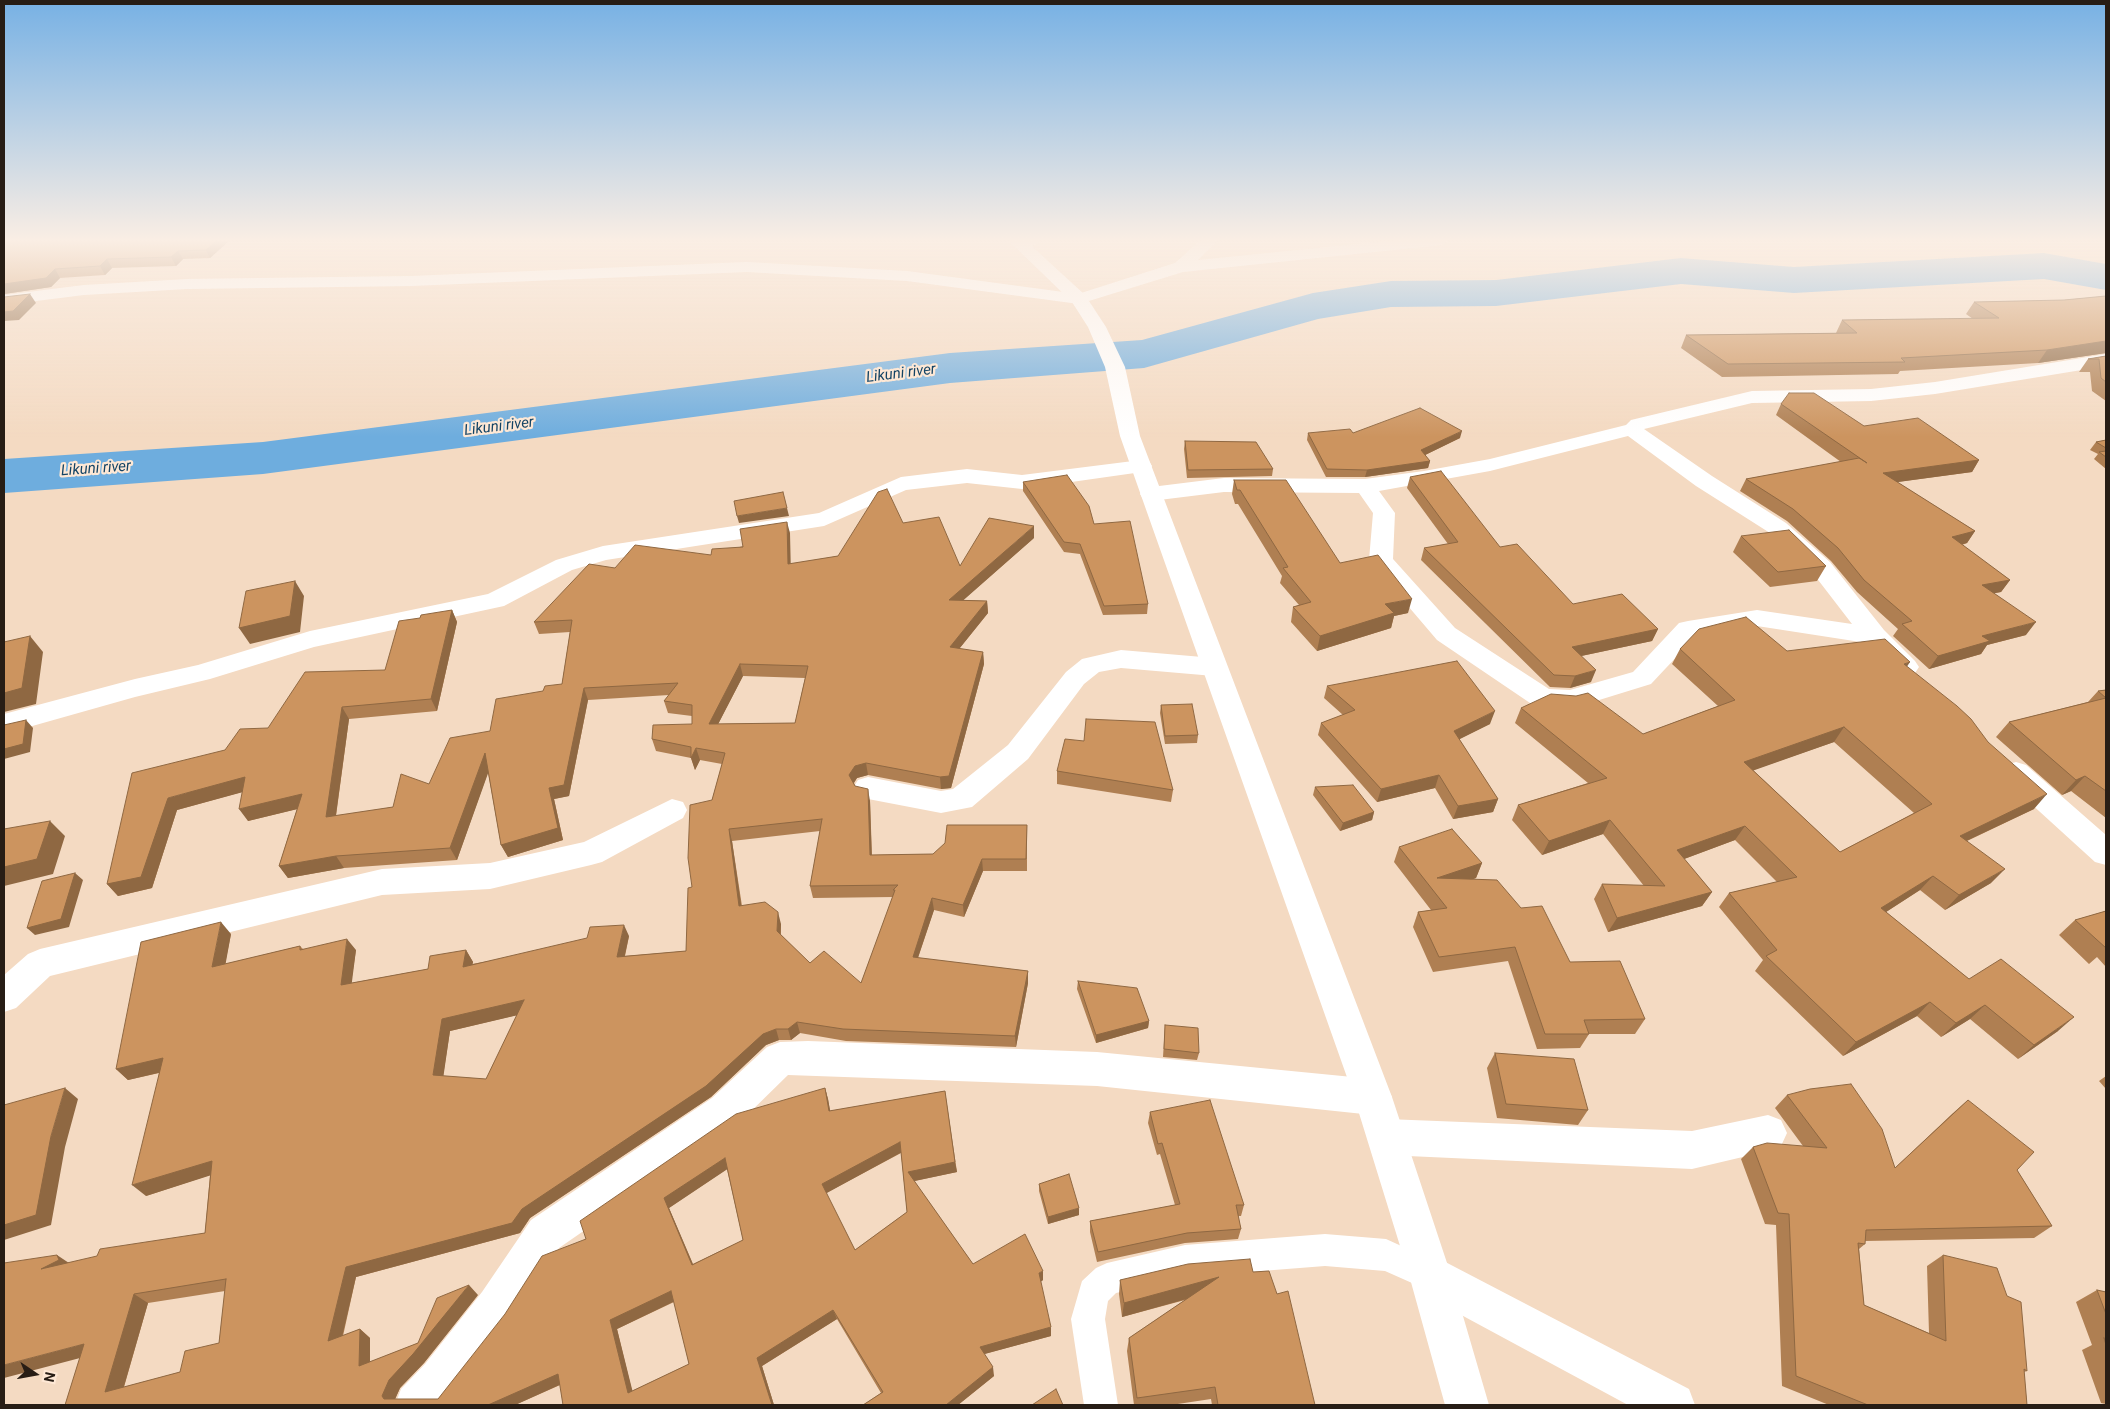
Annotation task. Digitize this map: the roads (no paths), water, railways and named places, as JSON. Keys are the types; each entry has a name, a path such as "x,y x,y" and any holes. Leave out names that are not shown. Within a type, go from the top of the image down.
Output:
{"street":[{"path":"1083,306 1110,356 1130,436 1373,1097 1430,1275 1468,1405"},
{"path":"4,724 201,672 310,639 494,600 532,583 564,565 603,553 824,519 901,484 967,476 1022,482 1146,480 1224,486 1365,486 1424,478 1490,465 1633,429 1638,424 1752,397 1871,394 1935,388 2106,360"},
{"path":"1633,429 1638,435 1704,481 1778,528 1821,567 1875,636 1922,682"},
{"path":"1365,486 1384,513 1381,560 1446,634 1543,698 1570,700 1642,678 1688,630 1757,618 1875,636"},
{"path":"868,788 941,802 961,799 1018,752 1074,678 1092,665 1121,659 1214,667"},
{"path":"2001,760 2106,853"},
{"path":"4,997 40,964 382,882 490,876 591,853 672,810"},
{"path":"417,1405 441,1380 491,1314 545,1234 725,1111 780,1059 808,1058 1097,1069 1373,1097"},
{"path":"1386,1137 1692,1150 1768,1133"},
{"path":"1430,1275 1673,1405"}],"lane":[{"path":"1101,1405 1088,1319 1094,1292 1107,1279 1185,1261 1325,1250 1386,1255 1430,1275"}],"waterway":[{"name":"Likuni river","path":"4,476 263,458 950,368 1144,354 1315,306"}]}
